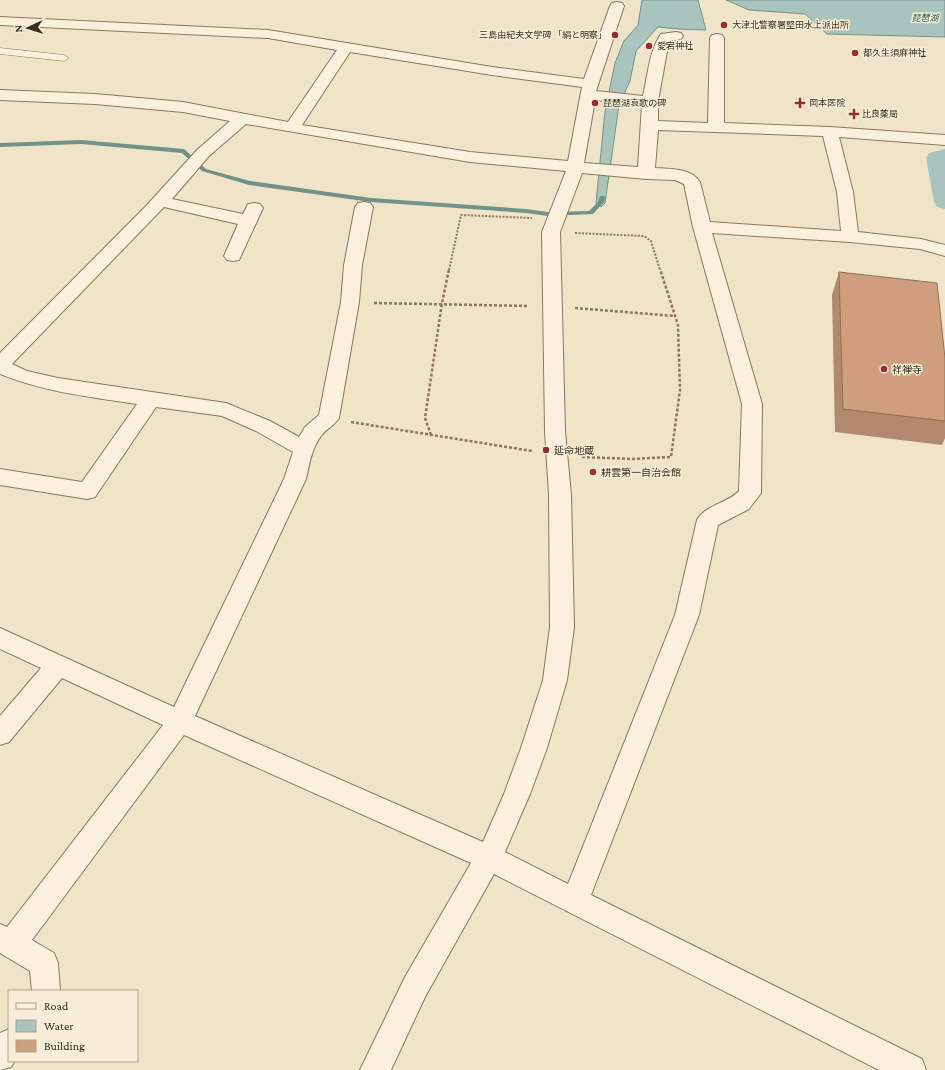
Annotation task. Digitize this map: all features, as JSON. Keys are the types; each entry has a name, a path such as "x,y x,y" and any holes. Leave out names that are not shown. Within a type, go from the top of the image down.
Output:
{"street":[{"path":"375,1070 415,987 489,858 517,794 534,748 555,680 562,627 560,495 555,431 551,232 557,215 582,168 594,92 617,6"},
{"path":"0,20 268,34 492,70 628,99 650,101"},
{"path":"646,174 650,125 650,101 660,46 666,36 676,36"},
{"path":"716,127 717,38"},
{"path":"292,128 346,47"},
{"path":"0,95 137,102 183,107 292,128 470,157 646,174 679,175 692,182 702,227 752,404 750,493 741,503 708,520 687,615 575,902"},
{"path":"243,118 203,154 160,201 0,366 22,376 58,385 226,410 263,426 304,449"},
{"path":"650,125 830,132 945,140"},
{"path":"830,132 845,192 850,237"},
{"path":"160,201 251,214 233,256"},
{"path":"46,990 44,963 5,942 180,721 295,479 304,449 312,432 329,418 350,302 353,265 364,207"},
{"path":"702,227 850,237 921,244 945,251"},
{"path":"0,476 87,491 152,398"},
{"path":"0,638 180,721 489,858 911,1070"},
{"path":"0,734 58,665"},
{"path":"0,1056 8,1045"}],"lane":[{"path":"0,51 64,58"}],"path":[{"path":"430,435 425,418 442,303 461,215 557,215"},
{"path":"350,302 552,306 675,316"}],"water":[{"path":"642,0 698,0 706,30 658,27 636,51 630,81 619,105 605,203 601,207 596,203 605,111 615,63 624,41 638,25"},
{"name":"琵琶湖","path":"726,0 945,0 945,37 827,34 805,14 749,10"}],"building":[{"name":"祥禅寺","path":"839,272 937,283 945,358 945,421 843,409"}],"waterway":[{"path":"0,145 81,142 184,151 204,170 249,183 371,200 526,211 548,214 591,213 601,202 602,197"},
{"path":"945,155 937,158 945,202"}],"place":[{"name":"大津北警察署堅田水上派出所","path":"724,25"},
{"name":"三島由紀夫文学碑 「絹と明察」","path":"615,35"},
{"name":"愛宕神社","path":"649,46"},
{"name":"都久生須麻神社","path":"855,53"},
{"name":"琵琶湖哀歌の碑","path":"595,103"},
{"name":"岡本医院","path":"800,103"},
{"name":"比良薬局","path":"854,114"},
{"name":"祥禅寺","path":"884,369"},
{"name":"延命地蔵","path":"546,450"},
{"name":"耕雲第一自治会館","path":"593,472"}]}
